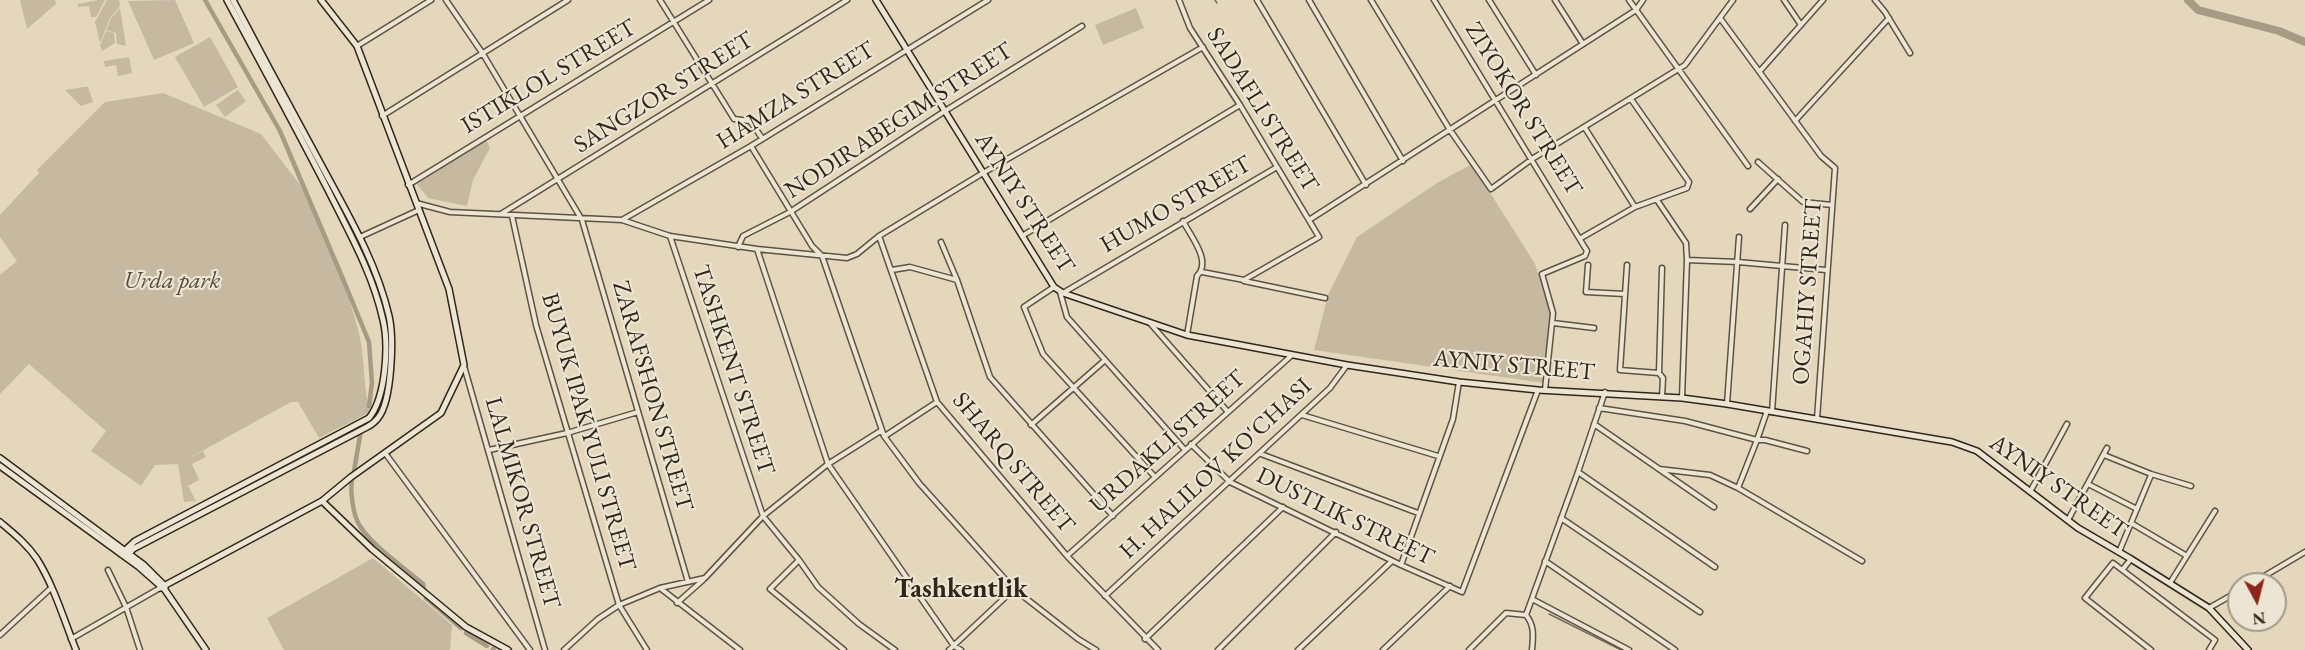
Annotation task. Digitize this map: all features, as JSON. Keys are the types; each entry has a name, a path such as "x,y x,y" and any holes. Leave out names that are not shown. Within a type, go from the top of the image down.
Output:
{"street":[{"path":"227,0 357,239"},
{"path":"127,552 321,448 367,427 377,419 381,412 390,369 393,344 389,314 357,239 233,0"},
{"path":"71,639 322,501 441,413 464,365 448,289 357,46 321,0"},
{"path":"357,46 431,0"},
{"name":"ZARAFSHON STREET","path":"446,0 483,54 582,220 688,582"},
{"path":"382,116 568,0"},
{"path":"660,0 734,119 750,121 762,138"},
{"name":"ISTIKLOL STREET","path":"408,185 709,0"},
{"name":"SANGZOR STREET","path":"499,215 847,0"},
{"name":"AYNIY STREET","path":"876,0 1054,287 1062,292 1187,335 1347,365 1459,382 1542,390 1682,398 1816,418 1952,442 1977,451 2068,520 2209,608 2248,650"},
{"name":"HAMZA STREET","path":"622,220 751,146 988,0"},
{"name":"SADAFLI STREET","path":"1179,0 1190,28 1240,105 1318,237 1244,280"},
{"path":"1257,0 1366,185"},
{"path":"1309,0 1403,160"},
{"path":"1371,0 1450,130 1491,189 1532,159 1685,65 1732,0"},
{"name":"ZIYOKOR STREET","path":"1434,0 1581,238"},
{"path":"1489,0 1536,75"},
{"path":"1555,0 1583,44"},
{"path":"1629,0 1748,166"},
{"path":"1309,220 1636,10 1643,0"},
{"path":"1784,0 1801,25"},
{"path":"1760,71 1823,0"},
{"path":"1875,0 1910,53"},
{"path":"1720,18 1795,121 1889,18"},
{"name":"NODIRABEGIM STREET","path":"738,247 743,236 790,212 945,111 1082,26"},
{"path":"415,202 450,212 582,220 622,220 669,236 738,247 847,258 857,254 879,236 983,173 1203,47"},
{"path":"1542,390 1554,313 1542,274 1585,256 1587,250 1581,238 1635,207 1687,188 1689,182 1631,99"},
{"path":"1022,236 1240,105"},
{"name":"OGAHIY STREET","path":"1795,121 1821,156 1835,168 1816,418"},
{"path":"1585,128 1635,207"},
{"path":"751,146 790,212 812,246 822,256 884,436 920,483 1014,590 1096,650"},
{"path":"1758,162 1803,202 1832,205"},
{"name":"HUMO STREET","path":"1062,292 1277,167"},
{"path":"1750,209 1778,179"},
{"path":"1657,200 1686,243 1688,260 1682,398"},
{"path":"357,239 419,210"},
{"name":"BUYUK IPAK YULI STREET","path":"512,216 536,325 618,605 647,650"},
{"path":"1183,221 1204,262 1202,272 1197,276 1187,335"},
{"path":"1738,488 1769,411 1785,225"},
{"name":"TASHKENT STREET","path":"669,236 763,516"},
{"name":"SHARQ STREET","path":"879,236 937,402 1067,556 1158,650"},
{"path":"1728,404 1739,237"},
{"path":"941,242 957,280 990,377 1113,516"},
{"path":"757,249 828,464 954,646 962,650"},
{"path":"1688,260 1826,270"},
{"path":"1588,265 1586,292 1625,294"},
{"path":"1627,265 1620,370 1659,373"},
{"path":"892,270 910,267 957,280"},
{"path":"1662,268 1659,373 1663,378 1662,397"},
{"path":"1202,272 1325,298"},
{"path":"1054,287 1024,307 1043,354 1155,477"},
{"path":"1062,292 1067,317 1185,450"},
{"path":"1148,321 1228,411"},
{"path":"1552,323 1594,328"},
{"name":"URDAKLI STREET","path":"1067,556 1292,355"},
{"path":"1031,425 1104,361"},
{"name":"LALMIKOR STREET","path":"464,365 545,650"},
{"name":"H. HALILOV KO'CHASI","path":"1105,596 1302,415 1337,381 1347,365"},
{"path":"1401,565 1453,419 1459,382"},
{"name":"DUSTLIK STREET","path":"1191,444 1230,482 1392,561 1462,592 1542,390"},
{"path":"1526,615 1605,392"},
{"path":"884,436 937,402"},
{"path":"1599,408 1685,421 1807,451"},
{"path":"489,450 567,433 638,412"},
{"path":"1302,415 1438,456"},
{"path":"1594,424 1714,507"},
{"path":"2030,492 2067,424"},
{"path":"677,603 705,578 763,516 828,464 882,430"},
{"path":"2068,520 2107,448"},
{"path":"385,453 530,650"},
{"path":"1261,454 1418,513"},
{"path":"2104,455 2151,474 2191,486"},
{"path":"0,458 127,552 163,588 206,650"},
{"path":"0,466 127,552"},
{"path":"1659,469 1710,475 1738,488 1862,561"},
{"path":"1578,472 1715,567"},
{"path":"2119,552 2151,474"},
{"path":"2088,484 2137,509"},
{"path":"322,501 372,549 466,627 508,650"},
{"path":"1145,639 1283,507"},
{"path":"2170,583 2215,511"},
{"path":"763,516 818,587 859,624 895,650"},
{"path":"1561,518 1700,612"},
{"path":"0,522 25,544 37,559 76,650"},
{"path":"2131,523 2187,556"},
{"path":"1218,650 1336,532"},
{"path":"2271,572 2305,552"},
{"path":"2123,569 2132,559"},
{"path":"799,560 770,589 844,650"},
{"path":"1298,650 1392,561"},
{"path":"1545,561 1675,649"},
{"path":"2151,650 2085,598 2110,564 2115,563 2215,640 2209,650"},
{"path":"108,570 126,608 140,650"},
{"path":"564,650 598,619 618,605 660,588 705,578"},
{"path":"1383,650 1449,586"},
{"path":"0,635 51,588"},
{"path":"660,588 740,650"},
{"path":"949,650 1014,590"},
{"path":"2209,608 2227,598"},
{"path":"1532,599 1629,650"},
{"path":"1469,650 1506,613 1526,615 1531,621 1534,634 1532,650"}],"green space":[{"path":"20,0 55,0 56,4 27,29"},
{"path":"105,0 96,17 91,17 89,6 78,7 78,4"},
{"path":"107,0 119,0 120,6 110,18 100,43 95,22"},
{"path":"175,0 194,43 154,60 128,1"},
{"path":"120,8 126,46 117,44 116,33 106,30 111,18"},
{"path":"1136,8 1144,28 1103,45 1095,25"},
{"path":"106,31 114,33 115,43 102,51 100,45"},
{"path":"210,37 238,87 204,107 175,57"},
{"path":"129,57 132,73 118,76 116,65 105,67 104,61"},
{"path":"88,87 93,102 81,106 65,90"},
{"path":"238,90 246,101 225,117 216,105"},
{"name":"Urda park","path":"163,93 261,134 301,186 334,261 355,318 362,347 370,412 319,438 298,402 291,402 182,462 203,451 206,457 192,464 199,480 188,486 196,501 184,502 178,464 155,465 141,486 91,451 106,431 29,364 0,394 0,275 17,261 0,237 0,215 39,173 37,170 105,102"},
{"path":"487,141 490,148 473,180 467,206 428,198 417,184 480,142"},
{"path":"1472,164 1535,264 1552,314 1544,383 1314,350 1328,295 1357,237 1437,183"},
{"path":"373,558 452,625 450,650 284,650 267,618"}],"waterway":[{"path":"205,0 280,131 369,342 372,383 369,406"},
{"path":"2188,0 2198,10 2279,31 2305,42"},
{"path":"354,471 361,430"},
{"path":"352,480 353,503 360,526 380,549 423,584 424,589"},
{"path":"426,598 461,628"},
{"path":"1549,614 1621,650"},
{"path":"466,633 487,646"}],"district":[{"name":"Tashkentlik","path":"961,590"}]}
